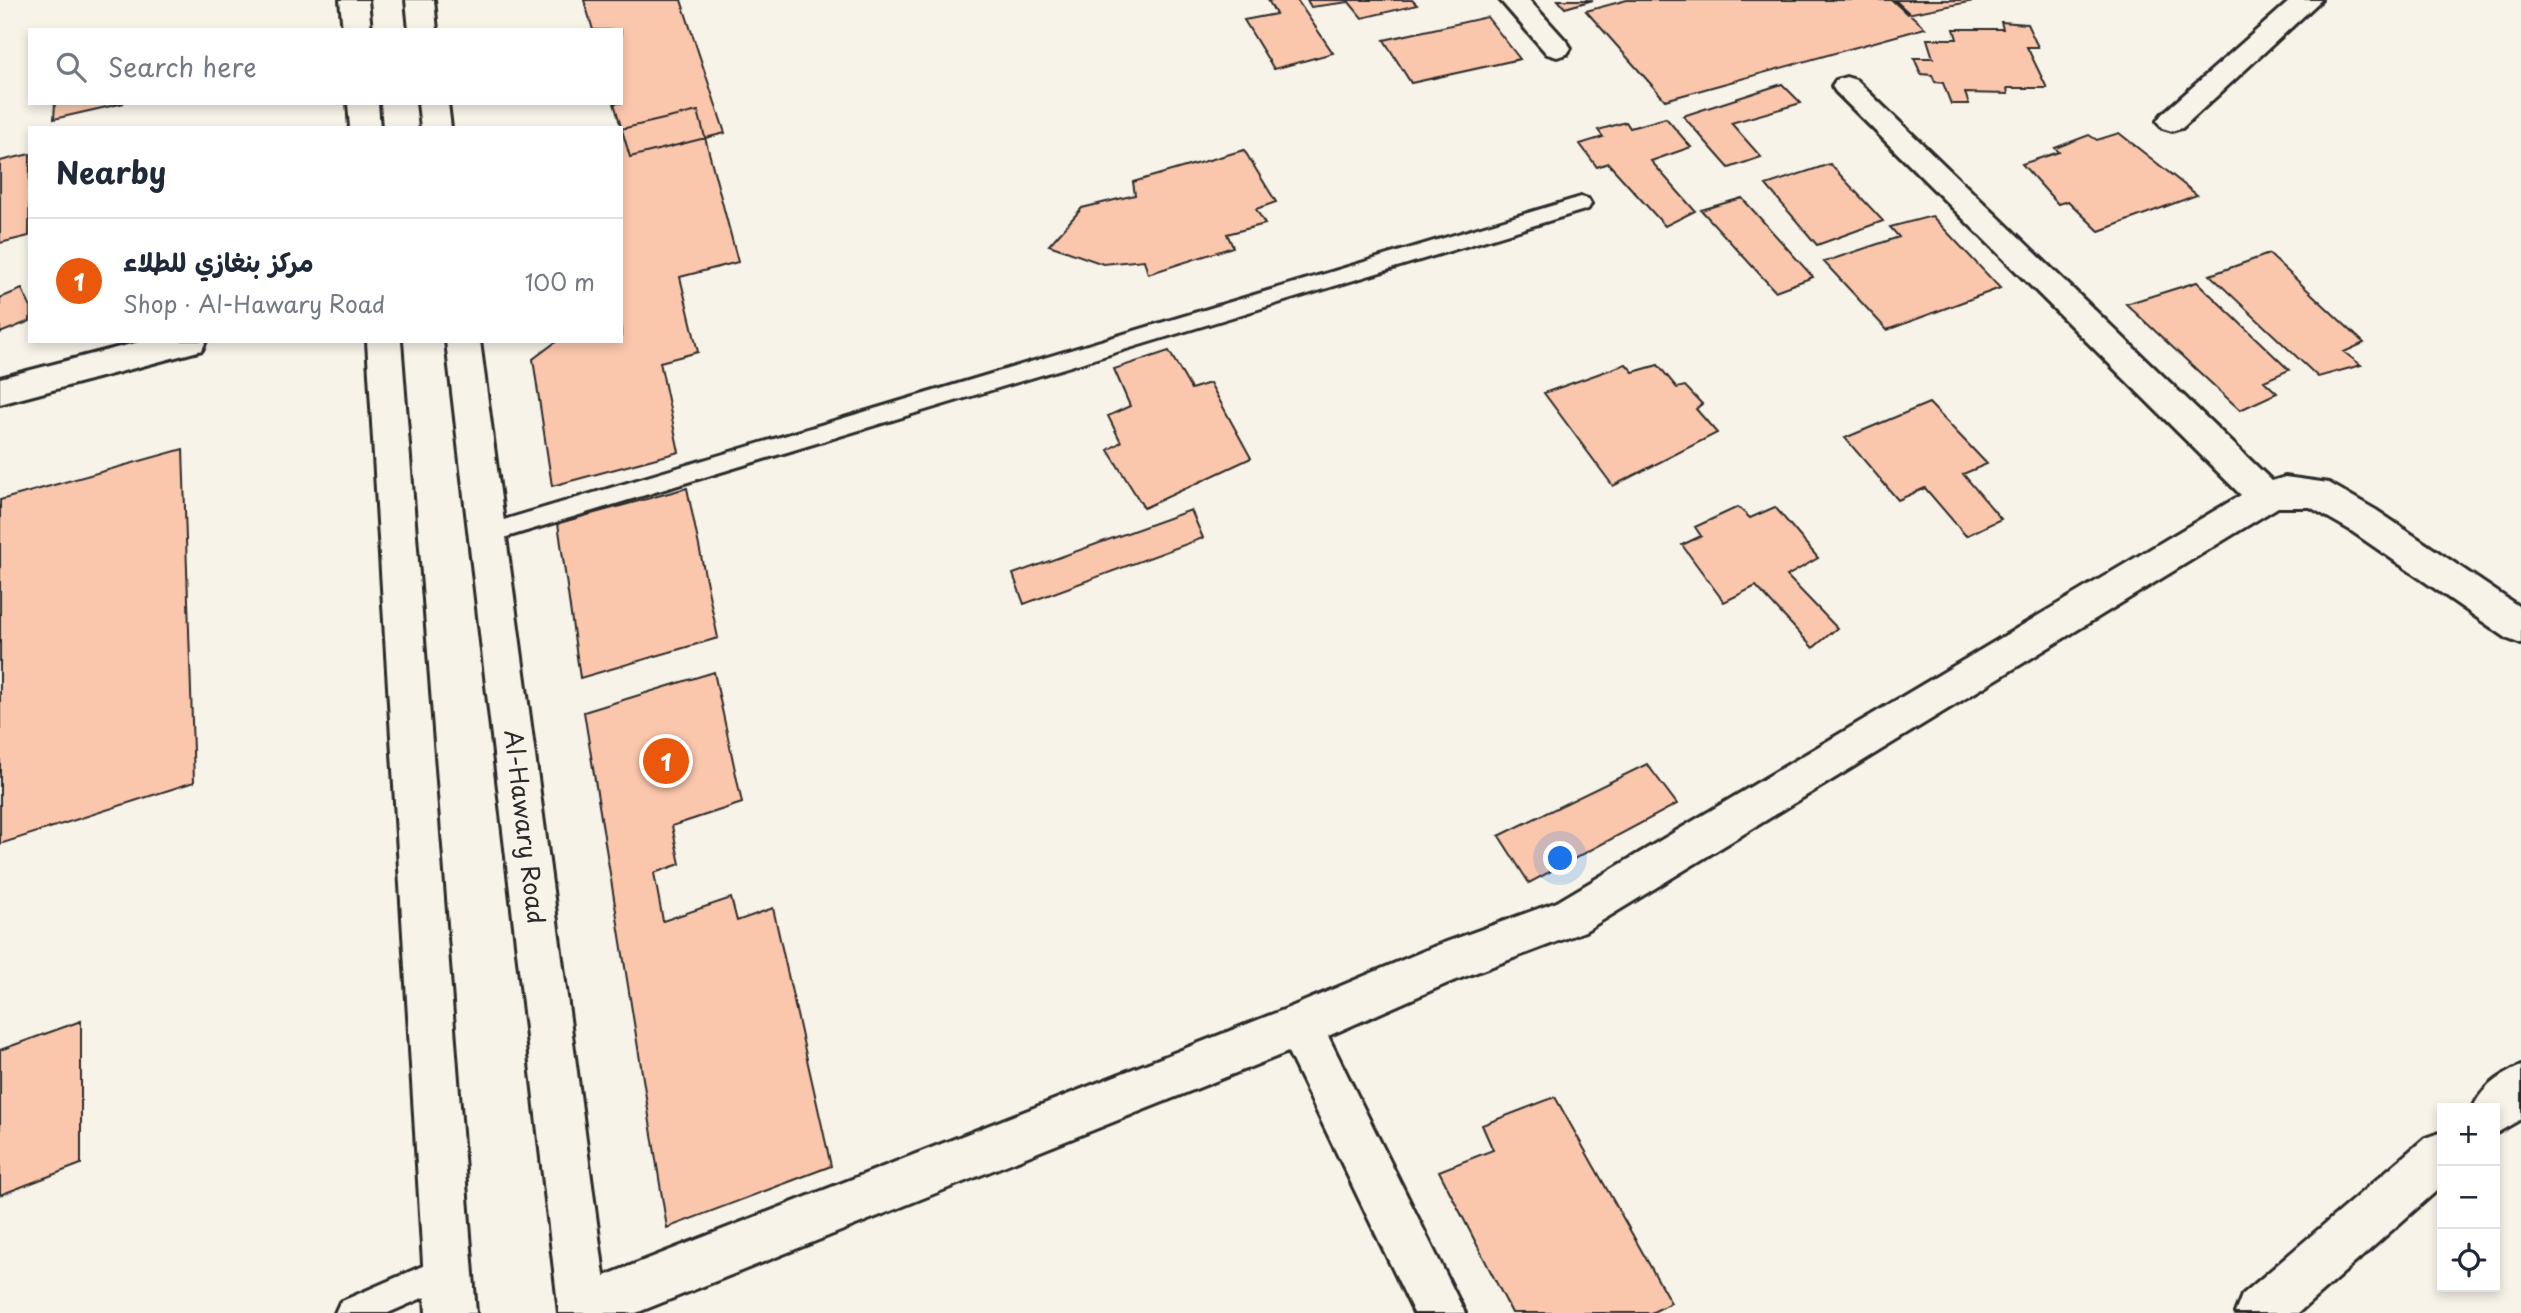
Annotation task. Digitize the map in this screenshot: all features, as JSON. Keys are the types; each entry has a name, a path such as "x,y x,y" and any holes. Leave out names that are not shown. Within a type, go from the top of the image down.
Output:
{"main road":[{"path":"354,0 357,28"},
{"path":"419,0 423,28"},
{"path":"1514,0 1557,48"},
{"path":"2172,121 2307,0"},
{"path":"1846,86 2266,497"},
{"path":"363,105 365,126"},
{"path":"433,105 436,126"},
{"path":"0,391 182,343"},
{"path":"384,343 451,1313"},
{"name":"Al-Hawary Road","path":"463,343 584,1311"},
{"path":"584,1311 1299,1026 1438,966 1570,917 2266,497 2286,491 2316,493 2364,520 2521,628"},
{"path":"1299,1026 1440,1313"},
{"path":"2500,1107 2521,1089"},
{"path":"2260,1313 2437,1159"}],"lane":[{"path":"487,534 1581,204"},
{"path":"351,1313 448,1271"}],"building":[{"path":"584,0 681,0 725,133 630,157 615,105 623,105 623,28 592,28"},
{"path":"1268,0 1297,0 1333,53 1274,69 1244,20 1276,14"},
{"path":"1307,0 1412,0 1417,5 1362,18 1349,2 1311,7"},
{"path":"1558,0 1593,0 1565,8"},
{"path":"1627,0 1895,0 1925,28 1665,100 1586,11"},
{"path":"1892,0 1979,0 1907,14"},
{"path":"1487,17 1520,59 1411,83 1384,40"},
{"path":"2001,22 2027,24 2038,47 2027,47 2047,88 2007,88 2008,94 1965,93 1969,104 1951,104 1943,83 1935,82 1932,75 1921,74 1914,58 1933,58 1927,39 1957,39 1954,29 2003,29"},
{"path":"1782,84 1801,103 1731,123 1761,157 1729,168 1683,116"},
{"path":"55,105 115,105 54,119"},
{"path":"698,111 738,262 680,277 698,352 660,362 679,452 552,486 533,359 554,343 623,343 623,129"},
{"path":"1666,118 1691,147 1651,161 1695,211 1665,226 1608,163 1597,167 1580,144 1603,137 1598,130 1626,122 1630,128"},
{"path":"2119,133 2197,195 2099,231 2068,201 2058,204 2022,164 2059,152 2055,148 2089,135 2097,140"},
{"path":"1244,150 1276,202 1256,209 1265,224 1227,234 1233,247 1148,274 1144,260 1103,264 1049,245 1082,208 1135,195 1133,182"},
{"path":"28,154 28,236 0,243 0,161"},
{"path":"1830,164 1883,221 1817,245 1766,185"},
{"path":"1742,198 1813,277 1775,291 1701,210"},
{"path":"1932,216 2000,288 1887,330 1824,262 1899,237 1890,227"},
{"path":"2269,254 2364,343 2344,352 2361,365 2318,377 2210,275"},
{"path":"2197,282 2289,370 2264,381 2277,393 2240,410 2126,304"},
{"path":"22,289 28,302 28,322 0,333 0,298"},
{"path":"1169,351 1191,389 1210,383 1251,458 1144,508 1108,450 1121,442 1108,416 1130,406 1114,369"},
{"path":"1626,364 1633,372 1658,365 1677,388 1685,386 1702,404 1696,409 1717,433 1613,486 1544,393"},
{"path":"1929,403 1987,464 1963,474 2001,519 1966,536 1925,488 1898,500 1845,438"},
{"path":"183,449 194,782 0,844 0,500"},
{"path":"687,488 718,638 580,678 558,523"},
{"path":"1738,507 1750,518 1775,507 1818,558 1787,576 1837,628 1813,648 1756,586 1724,602 1682,545 1701,536 1695,527"},
{"path":"1191,510 1203,538 1024,604 1013,574"},
{"path":"714,672 742,803 672,826 680,864 654,873 663,921 731,898 737,921 773,908 831,1166 667,1228 584,712"},
{"path":"1647,764 1677,804 1529,883 1499,836"},
{"path":"81,1021 81,1164 0,1195 0,1050"},
{"path":"1555,1097 1671,1303 1651,1313 1512,1313 1439,1171 1493,1150 1482,1125"}],"place":[{"name":"مركز بنغازي للطلاء","path":"666,761"}]}
